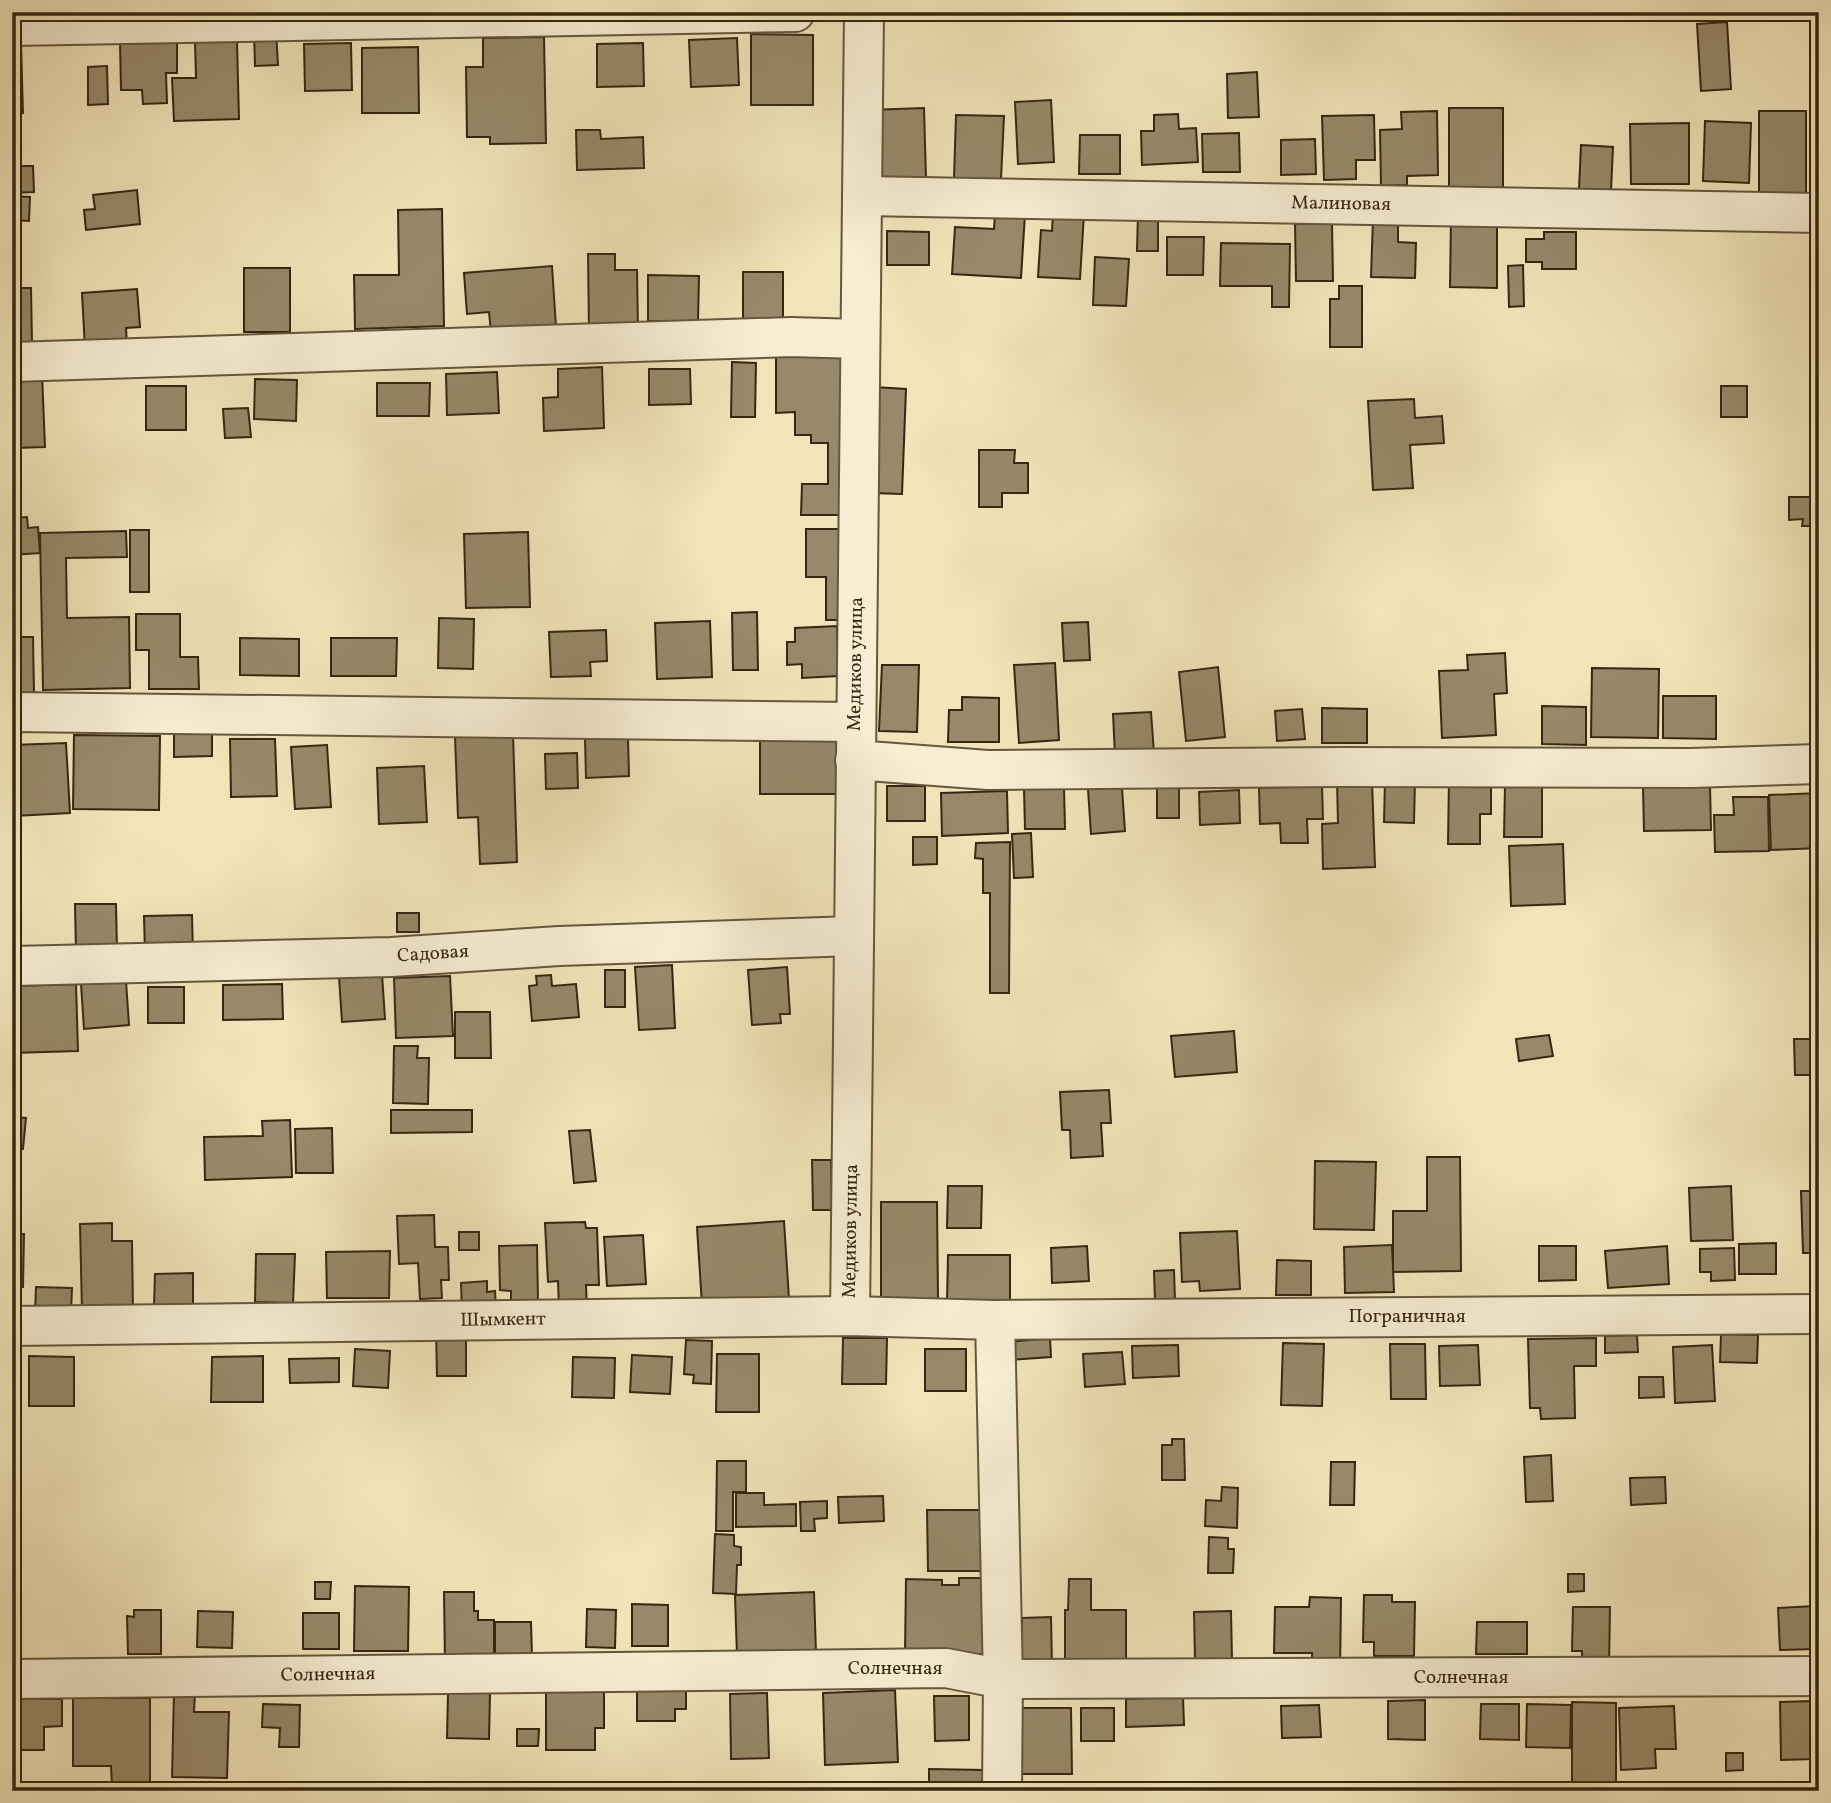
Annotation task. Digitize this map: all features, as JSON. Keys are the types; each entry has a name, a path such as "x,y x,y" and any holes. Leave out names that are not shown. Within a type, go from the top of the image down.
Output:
{"street":[{"path":"12,26 795,12"},
{"name":"Медиков улица","path":"850,1316 864,12"},
{"name":"Малиновая","path":"863,196 1819,213"},
{"path":"12,362 791,337 859,340"},
{"path":"12,712 856,722"},
{"path":"855,760 988,770 1691,768 1819,764"},
{"name":"Садовая","path":"12,966 391,957 572,946 854,936"},
{"name":"Пограничная","path":"995,1320 1819,1314"},
{"name":"Шымкент","path":"12,1326 850,1316 995,1320"},
{"path":"995,1320 1003,1679 1002,1791"},
{"name":"Солнечная","path":"12,1679 946,1668 1003,1679 1819,1676"}],"building":[{"path":"1727,22 1731,89 1701,91 1697,24"},
{"path":"276,30 278,65 255,66 254,31"},
{"path":"751,34 813,35 813,105 751,105"},
{"path":"544,37 546,143 490,144 490,137 467,137 466,67 483,67 483,38"},
{"path":"737,38 739,85 691,87 689,40"},
{"path":"177,40 177,73 166,73 167,103 143,104 142,90 121,90 120,41"},
{"path":"237,41 239,119 174,121 172,78 196,78 195,42"},
{"path":"21,42 23,113 12,114 12,43"},
{"path":"351,43 352,90 305,91 304,44"},
{"path":"643,43 644,86 597,87 597,44"},
{"path":"418,47 419,113 362,113 362,48"},
{"path":"107,66 108,104 88,105 88,67"},
{"path":"1257,72 1259,117 1228,118 1227,74"},
{"path":"1051,100 1054,162 1018,164 1015,102"},
{"path":"924,108 926,179 870,181 868,110"},
{"path":"1449,108 1503,108 1503,190 1449,190"},
{"path":"1437,111 1438,175 1407,176 1407,185 1381,186 1380,130 1402,129 1401,112"},
{"path":"1759,111 1806,111 1806,193 1759,194"},
{"path":"1178,114 1179,129 1196,128 1198,162 1142,165 1141,131 1154,131 1154,115"},
{"path":"956,115 1004,116 1001,179 954,178"},
{"path":"1374,115 1375,160 1356,160 1356,179 1324,180 1322,116"},
{"path":"1705,121 1751,123 1749,183 1703,181"},
{"path":"1689,123 1689,184 1631,184 1630,124"},
{"path":"576,130 600,130 601,139 643,137 644,168 577,170"},
{"path":"1239,133 1240,172 1203,172 1202,134"},
{"path":"1080,135 1120,135 1120,174 1079,174"},
{"path":"1315,139 1316,174 1281,175 1281,140"},
{"path":"1581,145 1613,147 1611,190 1579,189"},
{"path":"12,166 33,166 34,192 12,193"},
{"path":"137,190 140,224 86,230 84,210 95,209 93,195"},
{"path":"12,196 30,197 29,221 12,220"},
{"path":"442,209 444,326 355,329 354,275 399,275 398,210"},
{"path":"1053,212 1084,214 1080,279 1038,277 1041,230 1052,231"},
{"path":"995,213 1025,214 1021,278 952,274 955,227 994,229"},
{"path":"1138,213 1158,213 1158,251 1137,251"},
{"path":"1373,218 1398,219 1398,242 1416,243 1415,278 1371,277"},
{"path":"1451,218 1497,218 1497,288 1450,287"},
{"path":"1332,223 1333,281 1296,281 1295,224"},
{"path":"887,231 929,232 929,265 887,265"},
{"path":"1544,232 1576,232 1576,269 1542,269 1542,262 1526,262 1526,239 1544,239"},
{"path":"1167,237 1204,237 1203,275 1167,275"},
{"path":"1221,243 1290,244 1289,307 1272,307 1272,286 1220,286"},
{"path":"588,254 615,254 615,270 637,270 638,330 589,331"},
{"path":"1095,257 1129,259 1126,306 1093,305"},
{"path":"1523,265 1524,306 1509,307 1508,266"},
{"path":"552,266 556,327 491,332 489,312 467,314 464,273"},
{"path":"244,268 290,268 290,332 244,332"},
{"path":"743,272 783,272 783,320 743,320"},
{"path":"648,275 699,276 698,321 648,321"},
{"path":"1339,286 1362,286 1362,347 1330,347 1330,299 1339,299"},
{"path":"12,288 31,288 32,344 12,344"},
{"path":"137,289 140,327 126,328 127,345 85,348 82,293"},
{"path":"776,347 851,347 851,515 801,515 802,484 828,484 828,443 811,443 811,435 795,435 795,412 776,413"},
{"path":"732,362 756,363 755,417 731,417"},
{"path":"602,367 604,428 544,431 543,398 558,397 558,369"},
{"path":"649,369 690,369 691,404 649,405"},
{"path":"497,372 499,413 447,415 446,374"},
{"path":"42,373 45,447 15,448 12,375"},
{"path":"255,379 297,380 296,421 254,419"},
{"path":"377,383 430,383 429,416 377,416"},
{"path":"146,386 186,386 186,430 146,430"},
{"path":"1721,386 1747,386 1747,417 1721,417"},
{"path":"874,387 906,389 902,494 871,493"},
{"path":"1414,399 1415,418 1442,416 1444,443 1410,445 1413,488 1373,490 1368,401"},
{"path":"248,408 251,437 225,438 223,409"},
{"path":"979,450 1015,450 1014,463 1028,463 1028,493 1002,493 1002,507 979,507"},
{"path":"1789,497 1819,497 1819,526 1802,526 1803,519 1789,520"},
{"path":"27,517 28,528 38,527 40,553 12,555 12,518"},
{"path":"806,529 842,529 843,620 826,620 826,577 806,577"},
{"path":"130,530 149,530 149,592 130,592"},
{"path":"126,531 127,557 66,558 67,618 129,617 130,688 43,690 40,533"},
{"path":"528,532 530,607 466,608 464,534"},
{"path":"757,612 758,670 733,670 732,613"},
{"path":"136,614 180,614 180,657 198,657 199,689 149,689 149,650 136,650"},
{"path":"439,618 474,619 473,669 438,668"},
{"path":"710,621 712,677 657,679 655,623"},
{"path":"1088,622 1090,660 1064,661 1062,623"},
{"path":"837,626 838,676 802,678 802,664 787,665 787,642 795,642 795,628"},
{"path":"606,630 607,661 590,662 591,676 551,677 549,632"},
{"path":"12,637 33,637 34,693 12,693"},
{"path":"240,638 299,639 299,676 240,675"},
{"path":"331,638 397,638 396,676 331,676"},
{"path":"1505,653 1507,693 1494,694 1496,735 1442,738 1439,671 1468,670 1467,655"},
{"path":"1055,663 1059,740 1019,743 1014,665"},
{"path":"882,665 919,665 917,732 879,731"},
{"path":"1218,667 1225,737 1186,741 1179,672"},
{"path":"1592,668 1659,669 1658,738 1591,737"},
{"path":"1663,696 1716,696 1716,739 1663,738"},
{"path":"962,697 999,698 999,742 948,742 949,710 962,710"},
{"path":"1542,706 1586,707 1586,745 1542,744"},
{"path":"1322,708 1367,709 1367,743 1322,743"},
{"path":"1302,709 1305,739 1277,741 1275,711"},
{"path":"1151,712 1154,753 1115,755 1113,714"},
{"path":"212,730 212,756 174,757 174,731"},
{"path":"513,734 517,862 480,864 478,817 458,818 455,736"},
{"path":"74,735 160,736 159,810 73,809"},
{"path":"628,737 629,776 586,778 585,738"},
{"path":"230,739 275,739 277,796 231,797"},
{"path":"760,741 841,741 841,794 760,794"},
{"path":"66,743 70,813 14,816 12,745"},
{"path":"327,745 331,807 295,809 291,747"},
{"path":"577,753 578,788 546,789 545,754"},
{"path":"424,766 427,822 379,824 377,768"},
{"path":"1449,778 1491,778 1491,814 1480,814 1480,844 1448,844"},
{"path":"1385,780 1415,780 1414,823 1384,822"},
{"path":"1372,781 1375,867 1323,869 1322,824 1338,823 1337,782"},
{"path":"1505,785 1542,785 1542,837 1504,837"},
{"path":"1710,785 1711,830 1644,831 1643,787"},
{"path":"887,786 925,786 925,821 887,821"},
{"path":"1157,786 1179,787 1179,818 1157,818"},
{"path":"1322,786 1323,819 1307,819 1308,843 1281,843 1280,823 1260,824 1259,788"},
{"path":"1064,788 1065,829 1025,829 1024,789"},
{"path":"1122,788 1125,831 1091,834 1088,789"},
{"path":"1239,790 1240,823 1200,825 1199,792"},
{"path":"1007,791 1008,833 942,836 941,793"},
{"path":"1819,793 1819,848 1771,850 1769,795"},
{"path":"1733,797 1768,797 1769,851 1715,852 1714,815 1734,815"},
{"path":"1031,833 1033,877 1014,878 1012,834"},
{"path":"913,837 937,837 937,864 913,865"},
{"path":"1010,842 1009,993 990,993 990,893 983,893 983,859 975,858 976,843"},
{"path":"1563,844 1565,904 1511,906 1509,846"},
{"path":"75,904 116,904 117,950 76,951"},
{"path":"397,913 419,913 419,932 397,932"},
{"path":"192,915 193,954 145,955 144,916"},
{"path":"672,965 675,1028 639,1030 635,967"},
{"path":"787,967 790,1014 780,1014 781,1023 752,1025 748,970"},
{"path":"605,970 625,970 625,1007 605,1007"},
{"path":"382,974 385,1019 342,1022 339,977"},
{"path":"551,975 552,986 576,984 579,1017 532,1021 529,986 537,985 536,976"},
{"path":"450,976 453,1036 396,1038 394,978"},
{"path":"126,981 129,1025 84,1029 81,984"},
{"path":"76,984 78,1051 12,1053 12,986"},
{"path":"282,984 283,1019 223,1020 223,985"},
{"path":"148,987 184,987 184,1023 148,1023"},
{"path":"455,1012 490,1012 491,1058 455,1058"},
{"path":"1234,1031 1237,1072 1175,1077 1171,1036"},
{"path":"1549,1035 1553,1056 1519,1061 1516,1039"},
{"path":"1794,1039 1819,1039 1819,1075 1795,1075"},
{"path":"394,1046 418,1046 417,1058 429,1058 428,1104 393,1103"},
{"path":"1109,1090 1111,1123 1101,1123 1103,1156 1071,1158 1070,1130 1062,1130 1060,1092"},
{"path":"391,1110 472,1110 472,1132 391,1133"},
{"path":"12,1117 26,1118 23,1149 12,1148"},
{"path":"290,1120 292,1177 205,1180 204,1137 263,1136 262,1121"},
{"path":"332,1128 333,1173 296,1173 295,1129"},
{"path":"590,1130 596,1181 574,1183 569,1131"},
{"path":"1427,1157 1460,1157 1461,1271 1393,1272 1393,1211 1427,1211"},
{"path":"812,1160 831,1160 832,1210 813,1210"},
{"path":"1315,1161 1376,1162 1374,1230 1314,1229"},
{"path":"948,1186 982,1186 981,1228 947,1228"},
{"path":"1731,1186 1733,1240 1691,1241 1689,1188"},
{"path":"1801,1191 1819,1191 1819,1253 1803,1253"},
{"path":"881,1202 937,1202 938,1299 881,1300"},
{"path":"434,1215 435,1247 448,1247 449,1280 441,1280 442,1298 420,1299 418,1263 399,1264 397,1216"},
{"path":"784,1221 789,1299 702,1305 697,1227"},
{"path":"585,1222 586,1228 597,1228 599,1285 586,1285 587,1309 559,1310 558,1281 548,1282 545,1223"},
{"path":"112,1223 112,1241 132,1241 133,1311 82,1312 80,1224"},
{"path":"1237,1231 1240,1289 1200,1291 1199,1281 1182,1282 1180,1233"},
{"path":"459,1232 479,1232 479,1250 459,1250"},
{"path":"12,1234 24,1234 23,1287 12,1287"},
{"path":"643,1235 646,1284 607,1286 604,1237"},
{"path":"1776,1243 1776,1274 1739,1274 1739,1244"},
{"path":"537,1245 538,1302 511,1303 511,1291 500,1290 499,1246"},
{"path":"1392,1245 1394,1292 1345,1293 1344,1247"},
{"path":"1087,1246 1089,1281 1052,1283 1051,1248"},
{"path":"1539,1246 1576,1246 1576,1280 1539,1281"},
{"path":"1667,1246 1669,1284 1608,1288 1605,1251"},
{"path":"1734,1248 1735,1280 1711,1281 1711,1272 1700,1272 1700,1249"},
{"path":"390,1251 389,1298 327,1298 326,1252"},
{"path":"256,1254 295,1254 293,1303 255,1302"},
{"path":"948,1255 1010,1255 1010,1301 947,1301"},
{"path":"1277,1260 1311,1261 1311,1295 1276,1295"},
{"path":"1174,1270 1175,1301 1155,1301 1154,1271"},
{"path":"193,1273 193,1305 154,1305 155,1274"},
{"path":"487,1281 487,1292 495,1291 496,1309 462,1312 461,1283"},
{"path":"36,1287 72,1288 71,1313 35,1312"},
{"path":"466,1329 466,1376 437,1376 436,1330"},
{"path":"1721,1334 1758,1335 1757,1363 1720,1362"},
{"path":"1637,1335 1638,1352 1605,1353 1605,1336"},
{"path":"843,1338 887,1338 886,1384 842,1384"},
{"path":"1050,1338 1051,1357 1010,1360 1009,1342"},
{"path":"1596,1338 1596,1366 1574,1366 1575,1418 1541,1419 1540,1408 1530,1408 1528,1339"},
{"path":"686,1340 712,1341 711,1384 693,1383 694,1375 684,1374"},
{"path":"1283,1343 1324,1344 1322,1406 1281,1405"},
{"path":"1390,1344 1425,1344 1426,1399 1391,1399"},
{"path":"1178,1345 1179,1376 1133,1378 1132,1346"},
{"path":"1478,1345 1480,1385 1440,1386 1439,1346"},
{"path":"1712,1345 1715,1401 1675,1403 1673,1347"},
{"path":"355,1349 390,1351 388,1388 353,1386"},
{"path":"925,1349 966,1349 966,1391 925,1391"},
{"path":"1122,1352 1125,1384 1085,1387 1083,1354"},
{"path":"717,1354 759,1354 759,1412 716,1412"},
{"path":"632,1355 672,1357 670,1394 630,1392"},
{"path":"29,1356 74,1357 74,1406 29,1406"},
{"path":"263,1356 263,1402 211,1402 212,1357"},
{"path":"573,1357 615,1358 614,1398 572,1397"},
{"path":"339,1358 339,1382 290,1383 289,1359"},
{"path":"1639,1377 1663,1377 1664,1397 1639,1398"},
{"path":"1172,1439 1184,1439 1185,1480 1162,1480 1162,1445 1172,1445"},
{"path":"1551,1455 1553,1501 1526,1502 1524,1457"},
{"path":"717,1461 746,1461 746,1492 733,1492 733,1531 716,1531"},
{"path":"1331,1462 1355,1462 1354,1505 1330,1505"},
{"path":"1665,1477 1666,1503 1631,1505 1630,1478"},
{"path":"1222,1487 1238,1488 1237,1528 1205,1526 1206,1500 1221,1501"},
{"path":"736,1493 764,1493 764,1505 796,1504 796,1526 736,1527"},
{"path":"883,1496 884,1521 839,1523 838,1497"},
{"path":"827,1501 827,1518 814,1519 815,1531 801,1531 800,1502"},
{"path":"927,1510 983,1510 983,1571 928,1571"},
{"path":"715,1534 734,1535 734,1546 741,1547 736,1594 713,1593"},
{"path":"1209,1537 1228,1538 1228,1549 1234,1549 1233,1573 1208,1573"},
{"path":"12,1573 15,1573 15,1634 12,1634"},
{"path":"1568,1574 1584,1574 1584,1591 1568,1592"},
{"path":"959,1578 984,1578 983,1654 905,1653 906,1579 942,1580 942,1585 959,1585"},
{"path":"1069,1579 1091,1579 1091,1610 1126,1610 1126,1666 1065,1666 1065,1610 1068,1610"},
{"path":"315,1582 331,1582 330,1599 315,1599"},
{"path":"355,1586 409,1587 408,1651 354,1651"},
{"path":"444,1592 474,1592 474,1611 478,1611 478,1620 494,1620 494,1654 481,1654 481,1661 445,1661"},
{"path":"814,1592 816,1653 737,1656 735,1595"},
{"path":"1364,1595 1392,1595 1392,1602 1415,1602 1414,1656 1374,1656 1374,1642 1363,1642"},
{"path":"1310,1597 1341,1598 1340,1673 1312,1672 1312,1653 1274,1653 1275,1607 1309,1607"},
{"path":"632,1604 668,1605 668,1646 632,1646"},
{"path":"1814,1606 1816,1649 1780,1650 1778,1608"},
{"path":"1573,1607 1610,1607 1609,1666 1582,1666 1582,1651 1572,1651"},
{"path":"587,1609 616,1610 615,1648 586,1647"},
{"path":"134,1610 161,1610 161,1654 128,1654 127,1616 134,1617"},
{"path":"198,1611 233,1612 232,1648 197,1647"},
{"path":"1231,1611 1232,1660 1195,1660 1194,1612"},
{"path":"303,1613 339,1613 339,1649 303,1649"},
{"path":"1051,1617 1052,1666 1022,1666 1022,1618"},
{"path":"495,1622 531,1622 532,1658 495,1658"},
{"path":"1477,1622 1527,1622 1527,1654 1476,1654"},
{"path":"686,1688 686,1709 675,1709 675,1721 637,1721 637,1689"},
{"path":"546,1690 604,1690 604,1728 595,1728 595,1750 546,1750"},
{"path":"895,1690 898,1762 825,1765 823,1693"},
{"path":"174,1692 195,1693 194,1712 229,1712 227,1778 172,1777"},
{"path":"448,1693 490,1693 489,1739 447,1738"},
{"path":"767,1693 769,1758 731,1759 730,1694"},
{"path":"934,1696 969,1696 969,1740 935,1741"},
{"path":"1183,1697 1184,1725 1126,1727 1126,1699"},
{"path":"73,1698 150,1698 150,1786 112,1786 111,1766 73,1766"},
{"path":"12,1699 62,1699 62,1726 44,1727 44,1750 12,1750"},
{"path":"1425,1700 1425,1740 1388,1739 1388,1701"},
{"path":"1813,1701 1814,1759 1781,1760 1780,1702"},
{"path":"1572,1702 1616,1703 1616,1787 1572,1787"},
{"path":"263,1704 300,1705 299,1747 279,1747 280,1728 262,1727"},
{"path":"1481,1704 1519,1704 1519,1740 1480,1739"},
{"path":"1527,1704 1571,1705 1570,1748 1526,1747"},
{"path":"1319,1705 1321,1737 1282,1738 1281,1706"},
{"path":"1674,1706 1676,1749 1655,1749 1656,1768 1621,1770 1619,1708"},
{"path":"1013,1708 1071,1708 1072,1774 1014,1774"},
{"path":"1081,1708 1114,1708 1114,1741 1081,1741"},
{"path":"517,1729 539,1729 538,1746 517,1746"},
{"path":"1726,1753 1743,1753 1743,1770 1726,1771"},
{"path":"929,1769 984,1770 983,1791 929,1791"}]}
